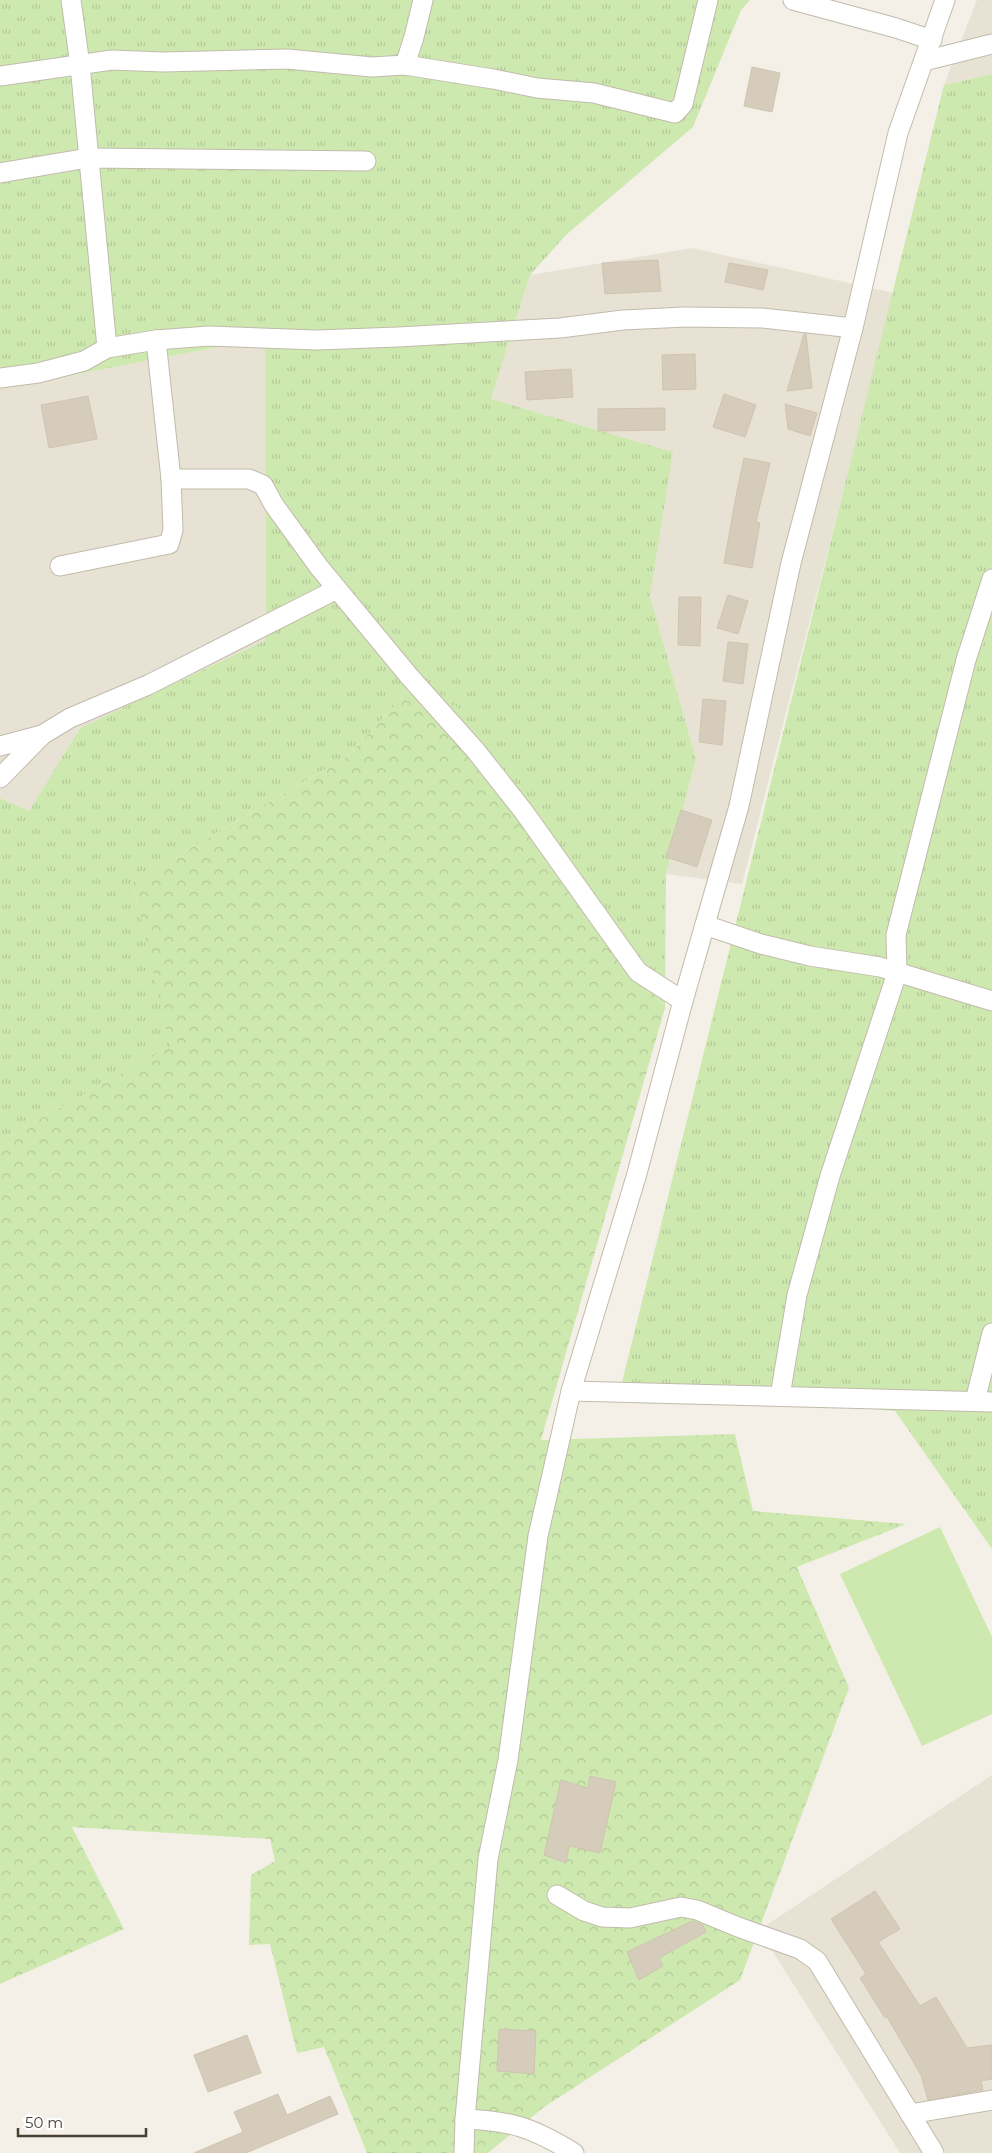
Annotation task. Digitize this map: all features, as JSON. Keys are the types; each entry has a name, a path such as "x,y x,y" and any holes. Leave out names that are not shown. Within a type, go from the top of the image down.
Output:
{"street":[{"path":"71,0 80,65 107,348"},
{"path":"405,65 423,0"},
{"path":"0,76 112,60 163,62 288,59 372,67 405,65 537,88 594,92 675,113 683,104 708,0"},
{"path":"793,0 896,28 932,40"},
{"path":"464,2153 465,2119 488,1859 508,1760 538,1536 571,1391 636,1177 683,1001 739,806 791,563 853,328 898,133 945,0"},
{"path":"924,61 992,44"},
{"path":"0,173 88,158 366,161"},
{"path":"0,378 38,373 84,361 107,348 156,340 209,336 318,340 398,337 560,328 623,320 684,317 762,318 853,328"},
{"path":"60,566 169,544 173,530 171,479 156,340"},
{"path":"171,479 249,479 263,485 308,551 338,589 409,676 476,750 524,812 638,972 683,1001"},
{"path":"780,1396 797,1295 830,1176 896,973 896,935 966,660 992,580"},
{"path":"0,778 42,735 70,718 148,685 338,589"},
{"path":"0,746 42,735"},
{"path":"705,924 769,946 810,956 880,967 992,1001"},
{"path":"571,1391 984,1401 992,1333"},
{"path":"557,1895 584,1911 602,1917 630,1918 681,1907 697,1910 808,1953 816,1961 934,2153"},
{"path":"910,2114 992,2100"},
{"path":"465,2119 508,2123 530,2129 574,2153"}],"shaded area":[{"path":"977,0 992,0 992,74 944,85"},
{"path":"692,248 894,293 742,884 666,874 696,759 650,596 672,452 491,399 530,275"},
{"path":"265,338 266,640 80,728 29,811 0,798 0,389"},
{"path":"992,1775 992,2153 900,2153 759,1930"}],"green space":[{"path":"0,0 750,0 741,10 693,127 566,235 530,275 491,399 673,452 650,596 696,759 666,874 665,1008 449,697 407,692 348,756 133,882 171,1047 0,1141 0,798 29,811 80,728 266,640 265,338 0,389"},
{"path":"992,74 992,1549 895,1411 621,1386 944,85"},
{"path":"407,692 449,696 665,1008 541,1440 735,1434 753,1511 906,1524 797,1567 849,1688 740,1980 544,2107 488,2153 367,2153 324,2047 297,2053 270,1944 249,1945 251,1875 275,1861 270,1839 72,1827 124,1929 0,1984 0,1141 170,1047 133,882 348,756"},
{"path":"940,1527 992,1637 992,1714 922,1746 840,1574"}],"building":[{"path":"752,67 780,73 772,112 744,106"},
{"path":"658,260 661,291 605,294 602,263"},
{"path":"729,263 768,270 763,290 725,282"},
{"path":"804,334 806,334 812,388 787,391"},
{"path":"695,354 696,389 663,390 662,355"},
{"path":"571,369 573,397 527,400 525,372"},
{"path":"724,394 756,405 745,437 713,427"},
{"path":"88,396 97,439 49,448 41,405"},
{"path":"785,404 817,413 810,436 788,429"},
{"path":"665,408 665,430 598,431 598,409"},
{"path":"744,458 770,463 756,522 760,523 752,568 724,563"},
{"path":"728,595 748,601 738,634 717,628"},
{"path":"679,597 701,597 700,646 678,645"},
{"path":"728,642 748,644 743,684 723,681"},
{"path":"703,699 726,701 722,745 699,742"},
{"path":"681,810 712,820 697,867 666,857"},
{"path":"590,1776 616,1782 600,1853 569,1846 566,1863 544,1855 561,1780 588,1788"},
{"path":"875,1891 900,1929 878,1942 920,2006 936,1997 967,2048 992,2045 992,2079 981,2081 983,2090 928,2100 921,2075 887,2017 885,2018 860,1978 866,1974 831,1919"},
{"path":"692,1921 703,1925 706,1932 659,1958 663,1966 639,1980 627,1952"},
{"path":"499,2029 536,2031 534,2074 497,2071"},
{"path":"247,2035 261,2073 208,2092 194,2055"},
{"path":"278,2094 287,2115 330,2096 338,2114 246,2153 194,2153 243,2132 234,2112"}]}
